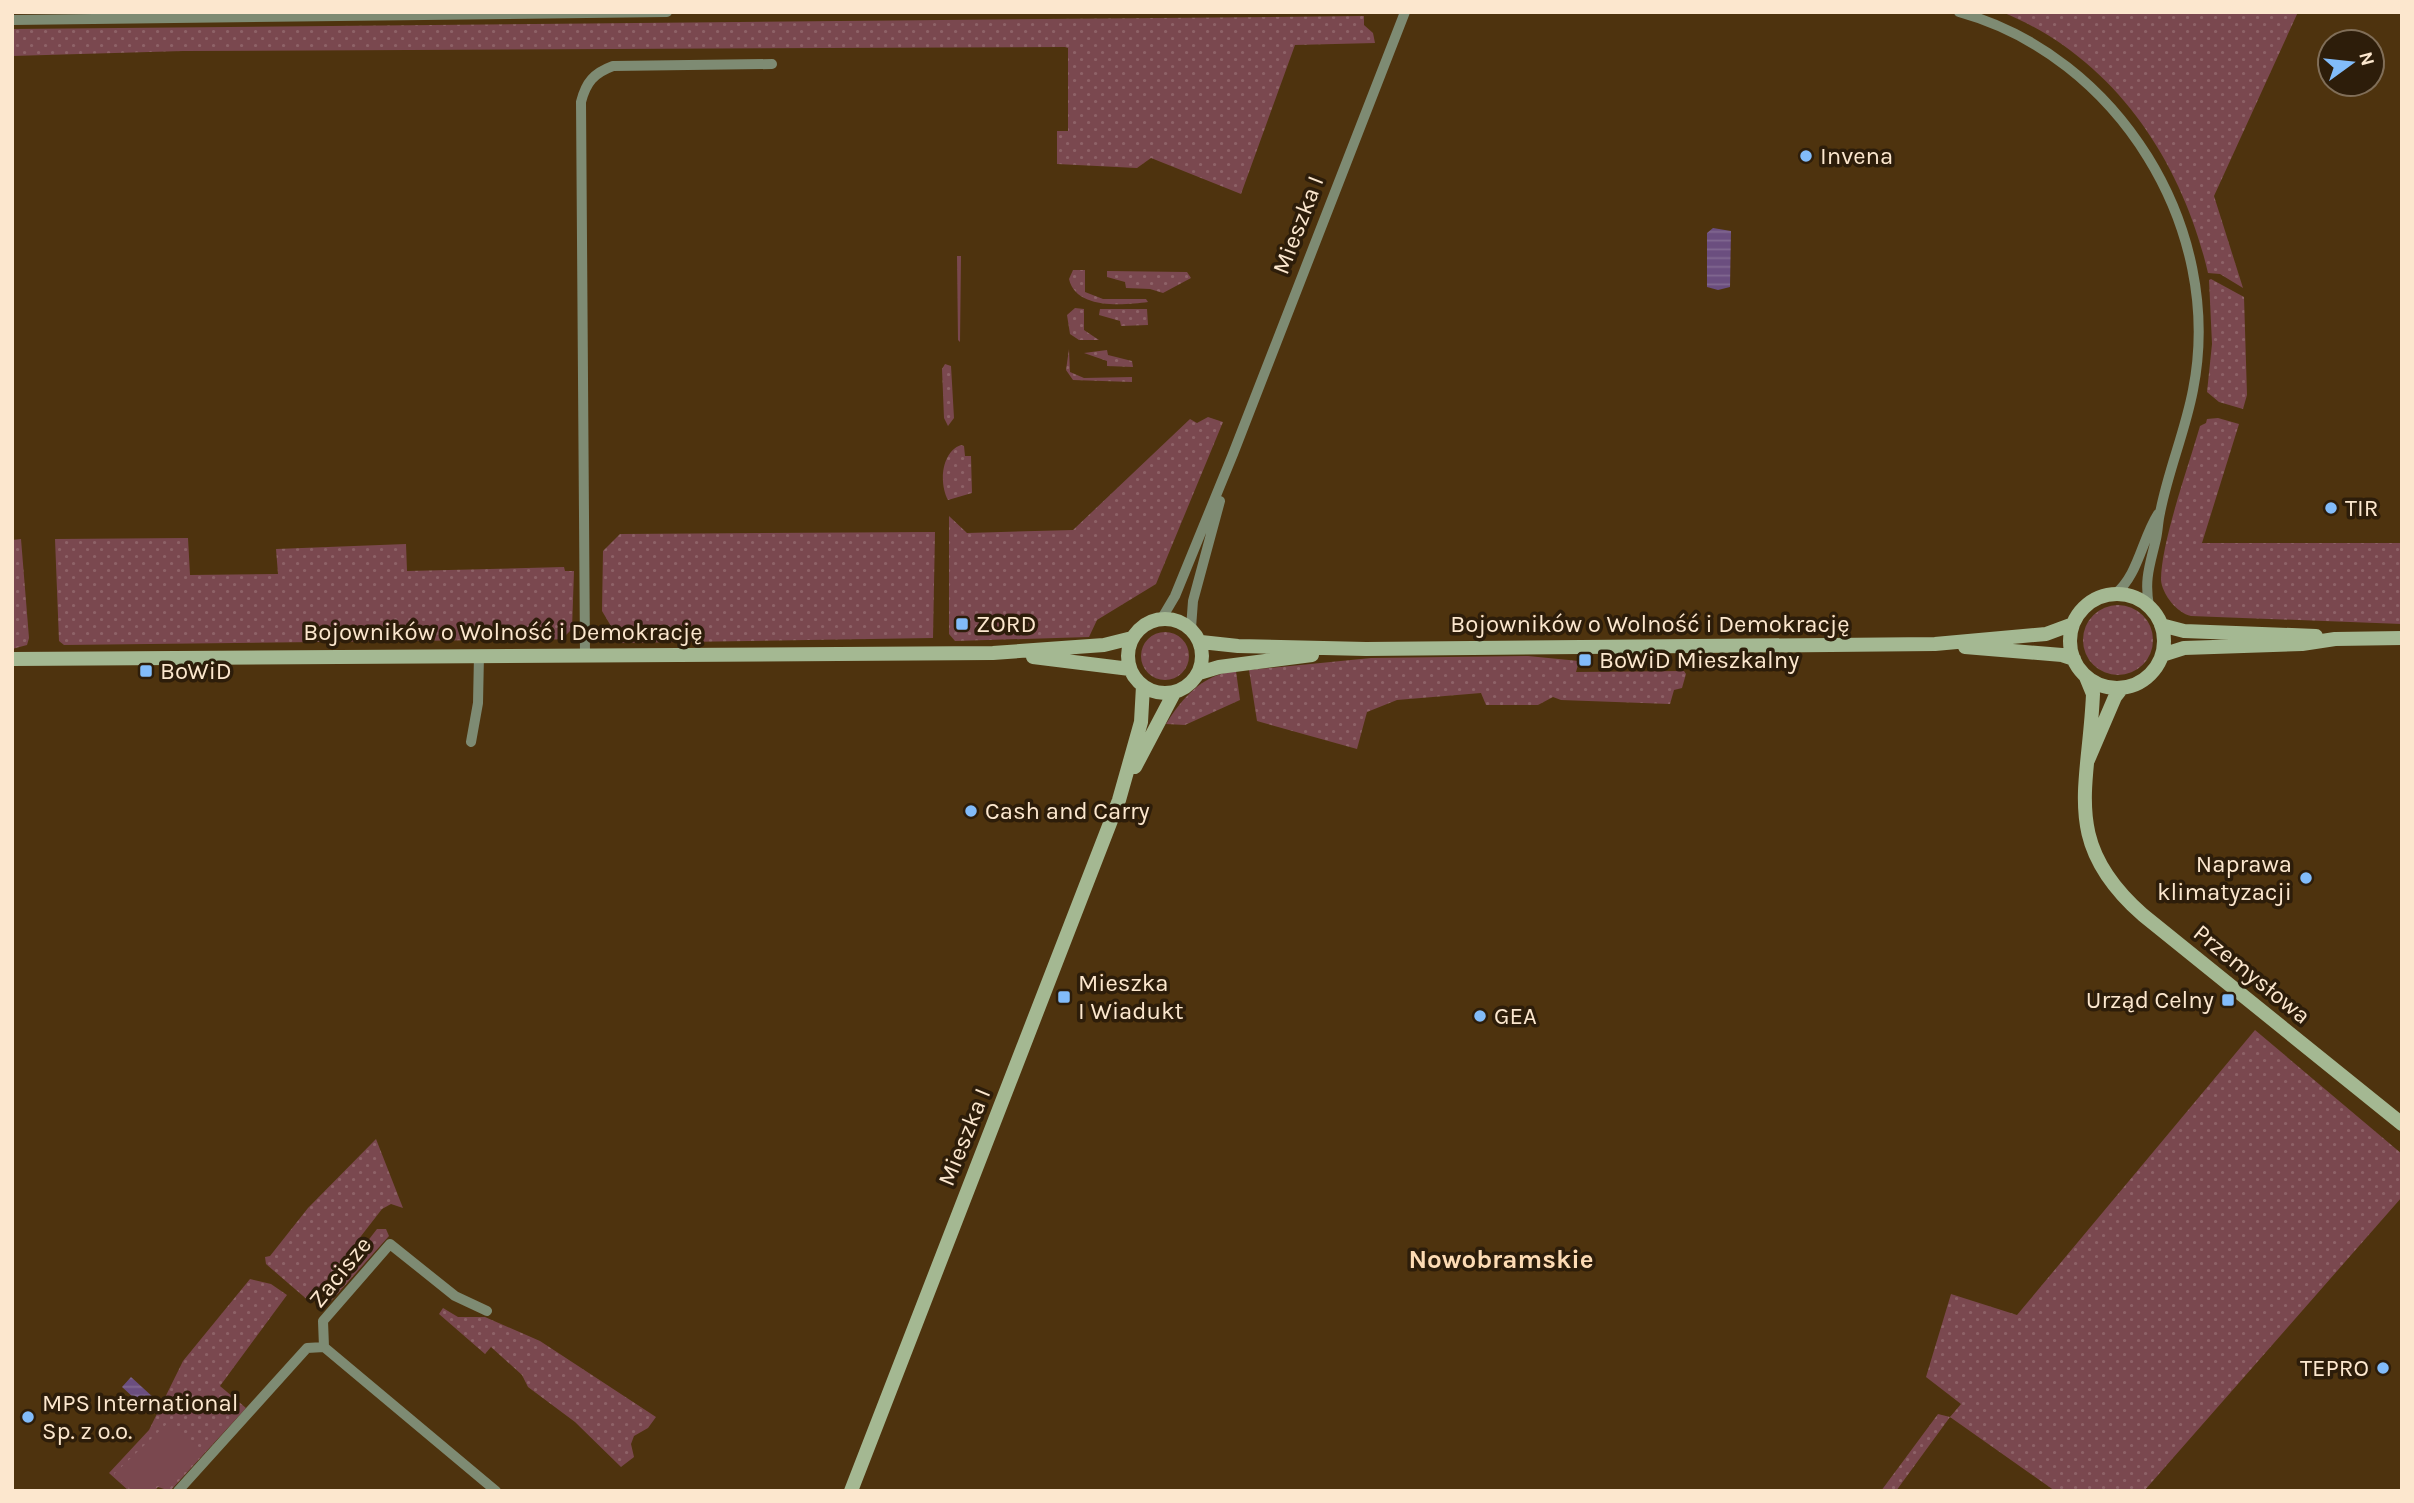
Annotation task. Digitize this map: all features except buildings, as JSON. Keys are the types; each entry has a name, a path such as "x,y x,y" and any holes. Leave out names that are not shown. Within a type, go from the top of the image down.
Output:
{"main road":[{"path":"2115,594 2133,597 2148,606 2161,625 2164,642 2162,655 2151,674 2123,688 2097,684 2086,677 2074,659 2070,642 2073,624 2090,602 2115,594"},
{"path":"1162,618 1177,620 1191,628 1200,642 1202,663 1199,674 1192,682 1174,693 1163,694 1143,687 1130,669 1128,648 1132,638 1150,621 1162,618"},
{"name":"Bojowników o Wolność i Demokrację","path":"1200,642 1238,646 1366,649 1936,644 2046,634 2073,624"},
{"path":"2161,625 2184,631 2307,634 2335,639"},
{"name":"Bojowników o Wolność i Demokrację","path":"12,659 993,653 1104,645 1132,638"},
{"path":"2162,655 2184,648 2402,638"},
{"name":"Bojowników o Wolność i Demokrację","path":"1936,644 2062,655 2074,659"},
{"name":"Bojowników o Wolność i Demokrację","path":"1199,674 1239,663 1366,649"},
{"name":"Bojowników o Wolność i Demokrację","path":"993,653 1103,663 1130,669"},
{"name":"Przemysłowa","path":"2086,677 2093,694 2084,793 2086,830 2097,862 2110,883 2143,915 2402,1124"},
{"name":"Mieszka I","path":"851,1491 1119,800 1141,722 1143,687"},
{"name":"Przemysłowa","path":"2088,762 2115,696 2123,688"},
{"name":"Mieszka I","path":"1119,800 1174,693"}],"street":[{"path":"12,20 667,12"},
{"name":"Mieszka I","path":"1162,618 1175,596 1233,454 1405,12"},
{"path":"1959,12 2015,34 2070,68 2097,93 2137,140 2172,201 2186,238 2195,278 2199,340 2190,404 2160,512 2145,585 2148,606"},
{"path":"585,654 581,111 585,86 592,76 613,66 772,64"},
{"name":"Mieszka I","path":"1191,628 1193,601 1233,454"},
{"path":"2115,594 2125,586 2147,532 2160,512"},
{"path":"471,742 478,703 479,655"},
{"name":"Zacisze","path":"487,1311 455,1296 390,1244 323,1321 324,1347 496,1491"},
{"path":"178,1491 307,1348 324,1347"}],"shaded area":[{"path":"2002,12 2298,12 2214,196 2243,288 2220,274 2208,273 2196,231 2180,191 2161,153 2137,117 2109,85 2077,56 2042,32"},
{"path":"1364,16 1364,25 1373,33 1375,43 1295,45 1241,194 1151,158 1137,168 1057,164 1057,131 1068,131 1068,48 1065,47 183,51 12,56 12,29"},
{"path":"1713,228 1731,231 1730,287 1718,290 1707,287 1707,233"},
{"path":"957,256 961,256 960,342 958,340"},
{"path":"1073,270 1085,270 1085,292 1103,299 1146,299 1148,302 1114,304 1091,301 1073,289 1069,279"},
{"path":"1107,271 1187,272 1191,278 1163,293 1150,289 1126,288 1125,282 1107,277"},
{"path":"2211,279 2244,297 2247,395 2243,409 2219,402 2207,392 2212,344"},
{"path":"1075,308 1084,309 1084,330 1099,340 1079,340 1070,334 1067,315"},
{"path":"1100,309 1147,309 1148,325 1121,326 1120,321 1099,315"},
{"path":"1069,349 1070,372 1084,378 1132,377 1132,382 1073,380 1066,370"},
{"path":"1107,350 1108,355 1132,361 1133,367 1107,366 1107,361 1084,353"},
{"path":"945,364 951,366 954,418 948,426 944,418 942,369"},
{"path":"1208,417 1223,422 1156,584 1097,620 1089,637 955,641 949,634 949,516 967,533 1073,530 1190,419 1197,423"},
{"path":"2218,418 2239,424 2202,543 2402,543 2402,624 2191,616 2171,602 2161,580 2170,525 2200,426 2206,423 2207,419"},
{"path":"961,445 964,446 965,456 971,456 972,493 948,500 943,486 944,469 949,454"},
{"path":"935,532 933,638 621,643 602,611 603,551 620,534"},
{"path":"188,538 190,575 278,574 276,549 406,544 407,571 564,567 565,571 574,571 572,629 562,639 506,642 503,636 490,640 64,645 59,641 55,539"},
{"path":"21,539 29,638 27,645 12,649 12,540"},
{"path":"2111,605 2125,605 2138,611 2147,620 2153,640 2151,653 2143,665 2125,675 2111,675 2098,669 2089,660 2083,647 2083,633 2089,620 2098,611"},
{"path":"1165,632 1182,639 1189,656 1182,673 1165,680 1148,673 1141,656 1148,639"},
{"path":"1528,656 1579,661 1576,672 1684,671 1686,674 1682,688 1674,690 1670,704 1561,700 1553,697 1538,705 1486,705 1481,693 1397,700 1367,712 1357,749 1257,721 1249,670 1371,658"},
{"path":"1236,671 1240,700 1185,725 1166,724 1195,688 1214,677"},
{"path":"2255,1030 2402,1154 2402,1197 2144,1491 2055,1491 1950,1417 1961,1404 1926,1377 1951,1294 2017,1315"},
{"path":"376,1139 403,1208 391,1204 382,1209 310,1302 266,1264 265,1257 270,1256 308,1208"},
{"path":"377,1229 386,1229 389,1236 323,1310 321,1303 325,1296"},
{"path":"250,1279 271,1284 287,1295 220,1386 246,1408 170,1491 158,1487 154,1491 129,1491 109,1473 149,1430 183,1361"},
{"path":"443,1308 458,1317 485,1317 540,1341 656,1417 648,1428 634,1436 631,1444 634,1457 621,1467 575,1422 528,1387 522,1375 491,1347 485,1354 439,1314"},
{"path":"131,1377 154,1398 145,1408 122,1387"},
{"path":"1938,1414 1950,1417 1896,1491 1881,1491"},
{"path":"170,1421 203,1451 168,1490 159,1483 152,1491 132,1491 114,1474"}],"place":[{"name":"Invena","path":"1806,156"},
{"name":"TIR","path":"2331,508"},
{"name":"ZORD","path":"962,624"},
{"name":"BoWiD Mieszkalny","path":"1585,660"},
{"name":"BoWiD","path":"146,671"},
{"name":"Cash and Carry","path":"971,811"},
{"name":"Naprawa klimatyzacji","path":"2306,878"},
{"name":"Mieszka I Wiadukt","path":"1064,997"},
{"name":"Urząd Celny","path":"2228,1000"},
{"name":"GEA","path":"1480,1016"},
{"name":"TEPRO","path":"2383,1368"},
{"name":"MPS International Sp. z o.o.","path":"28,1417"}],"district":[{"name":"Nowobramskie","path":"1501,1259"}]}
